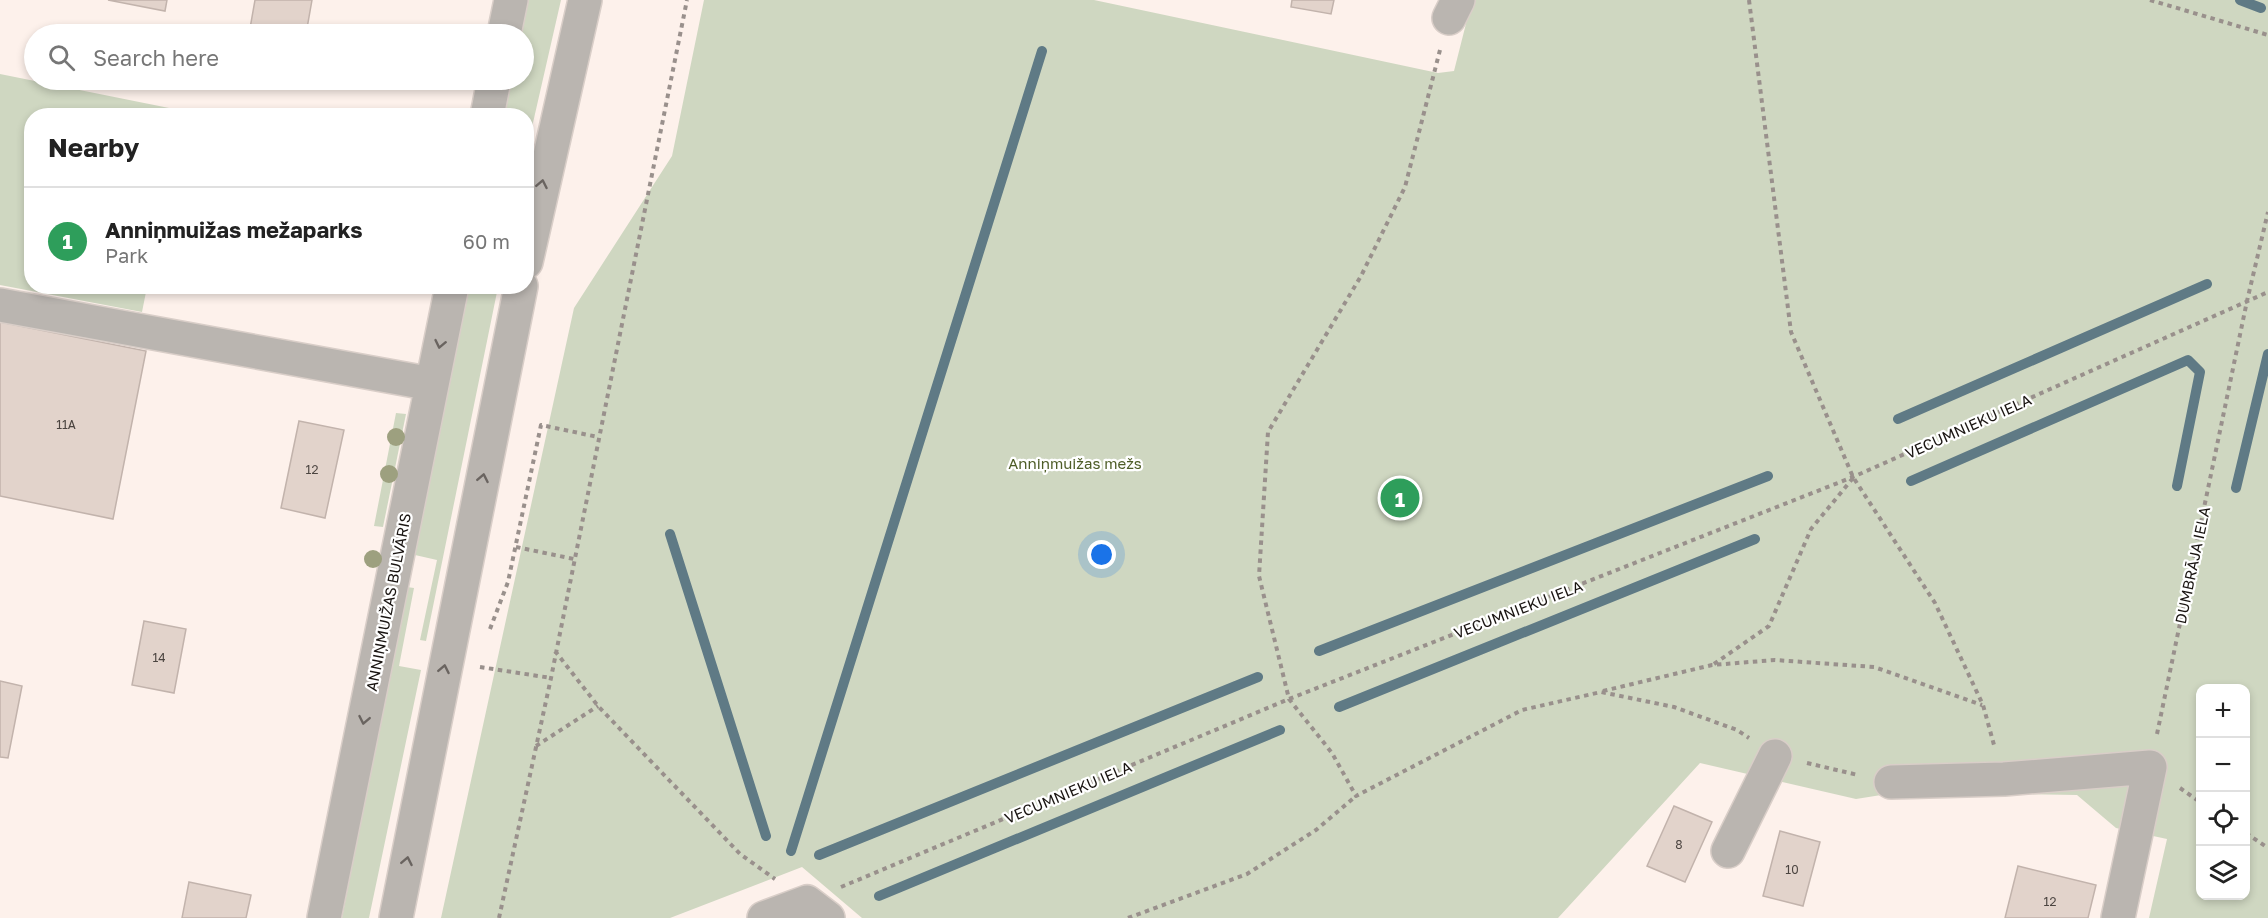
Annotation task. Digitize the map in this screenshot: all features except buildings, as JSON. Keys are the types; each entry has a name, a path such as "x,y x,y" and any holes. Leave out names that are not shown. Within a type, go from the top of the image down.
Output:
{"street":[{"path":"506,24 511,0"},
{"path":"534,226 585,0"},
{"path":"489,108 493,90"},
{"name":"ANNIŅMUIŽAS BULVĀRIS","path":"324,918 450,294"},
{"path":"396,918 519,294"},
{"path":"0,305 432,384"},
{"path":"1728,851 1775,756"},
{"path":"1891,782 2004,779 2150,767 2118,918"},
{"path":"764,918 817,910"}],"path":[{"path":"498,918 551,678 687,0"},
{"path":"1749,0 1791,332 1853,477 1935,603 1983,705 2004,779"},
{"path":"2150,0 2268,35"},
{"path":"1356,796 1332,753 1289,699 1259,576 1268,432 1361,276 1405,187 1453,9"},
{"name":"DUMBRĀJA IELA","path":"2150,767 2247,301 2268,212"},
{"name":"VECUMNIEKU IELA","path":"817,910 1289,699 1853,477 2268,292"},
{"path":"489,631 508,582 541,426 598,437"},
{"path":"1712,665 1743,646 1769,626 1810,529 1853,477"},
{"path":"516,547 574,559"},
{"path":"555,651 598,706 740,854 817,910"},
{"path":"479,659 477,666 551,678"},
{"path":"1128,918 1247,874 1316,830 1356,796 1522,710 1712,665 1775,660 1874,667 1983,705"},
{"path":"1601,692 1674,706 1737,730 1775,756 1891,782"},
{"path":"536,746 598,706"},
{"path":"2250,836 2268,848"}],"green space":[{"path":"527,0 561,0 534,118 534,108 506,108 509,90 534,90 534,24 522,24"},
{"name":"Anniņmuižas mežs","path":"704,0 1094,0 1438,73 1454,71 1472,0 2268,0 2268,918 2149,918 2167,839 2116,828 2077,795 1900,792 1856,799 1700,763 1558,918 862,918 802,867 670,918 441,918 574,308 672,156"},
{"path":"0,74 24,79 24,90 80,90 169,108 24,108 24,290 0,285"},
{"path":"47,294 146,294 142,312"},
{"path":"468,294 497,294 426,641 420,640 437,560 415,555"},
{"path":"396,413 406,414 383,527 374,526"},
{"path":"407,587 414,588 399,666 421,670 369,918 342,918"}],"waterway":[{"path":"2240,0 2261,8"},
{"path":"791,851 1042,51"},
{"path":"1898,419 2207,284"},
{"path":"2236,488 2268,354"},
{"path":"1911,481 2188,360 2200,372 2177,486"},
{"path":"1319,651 1768,476"},
{"path":"670,534 766,836"},
{"path":"1339,707 1755,539"},
{"path":"819,855 1258,677"},
{"path":"879,896 1280,730"}],"place":[{"name":"Anniņmuižas mežaparks","path":"1400,498"}]}
